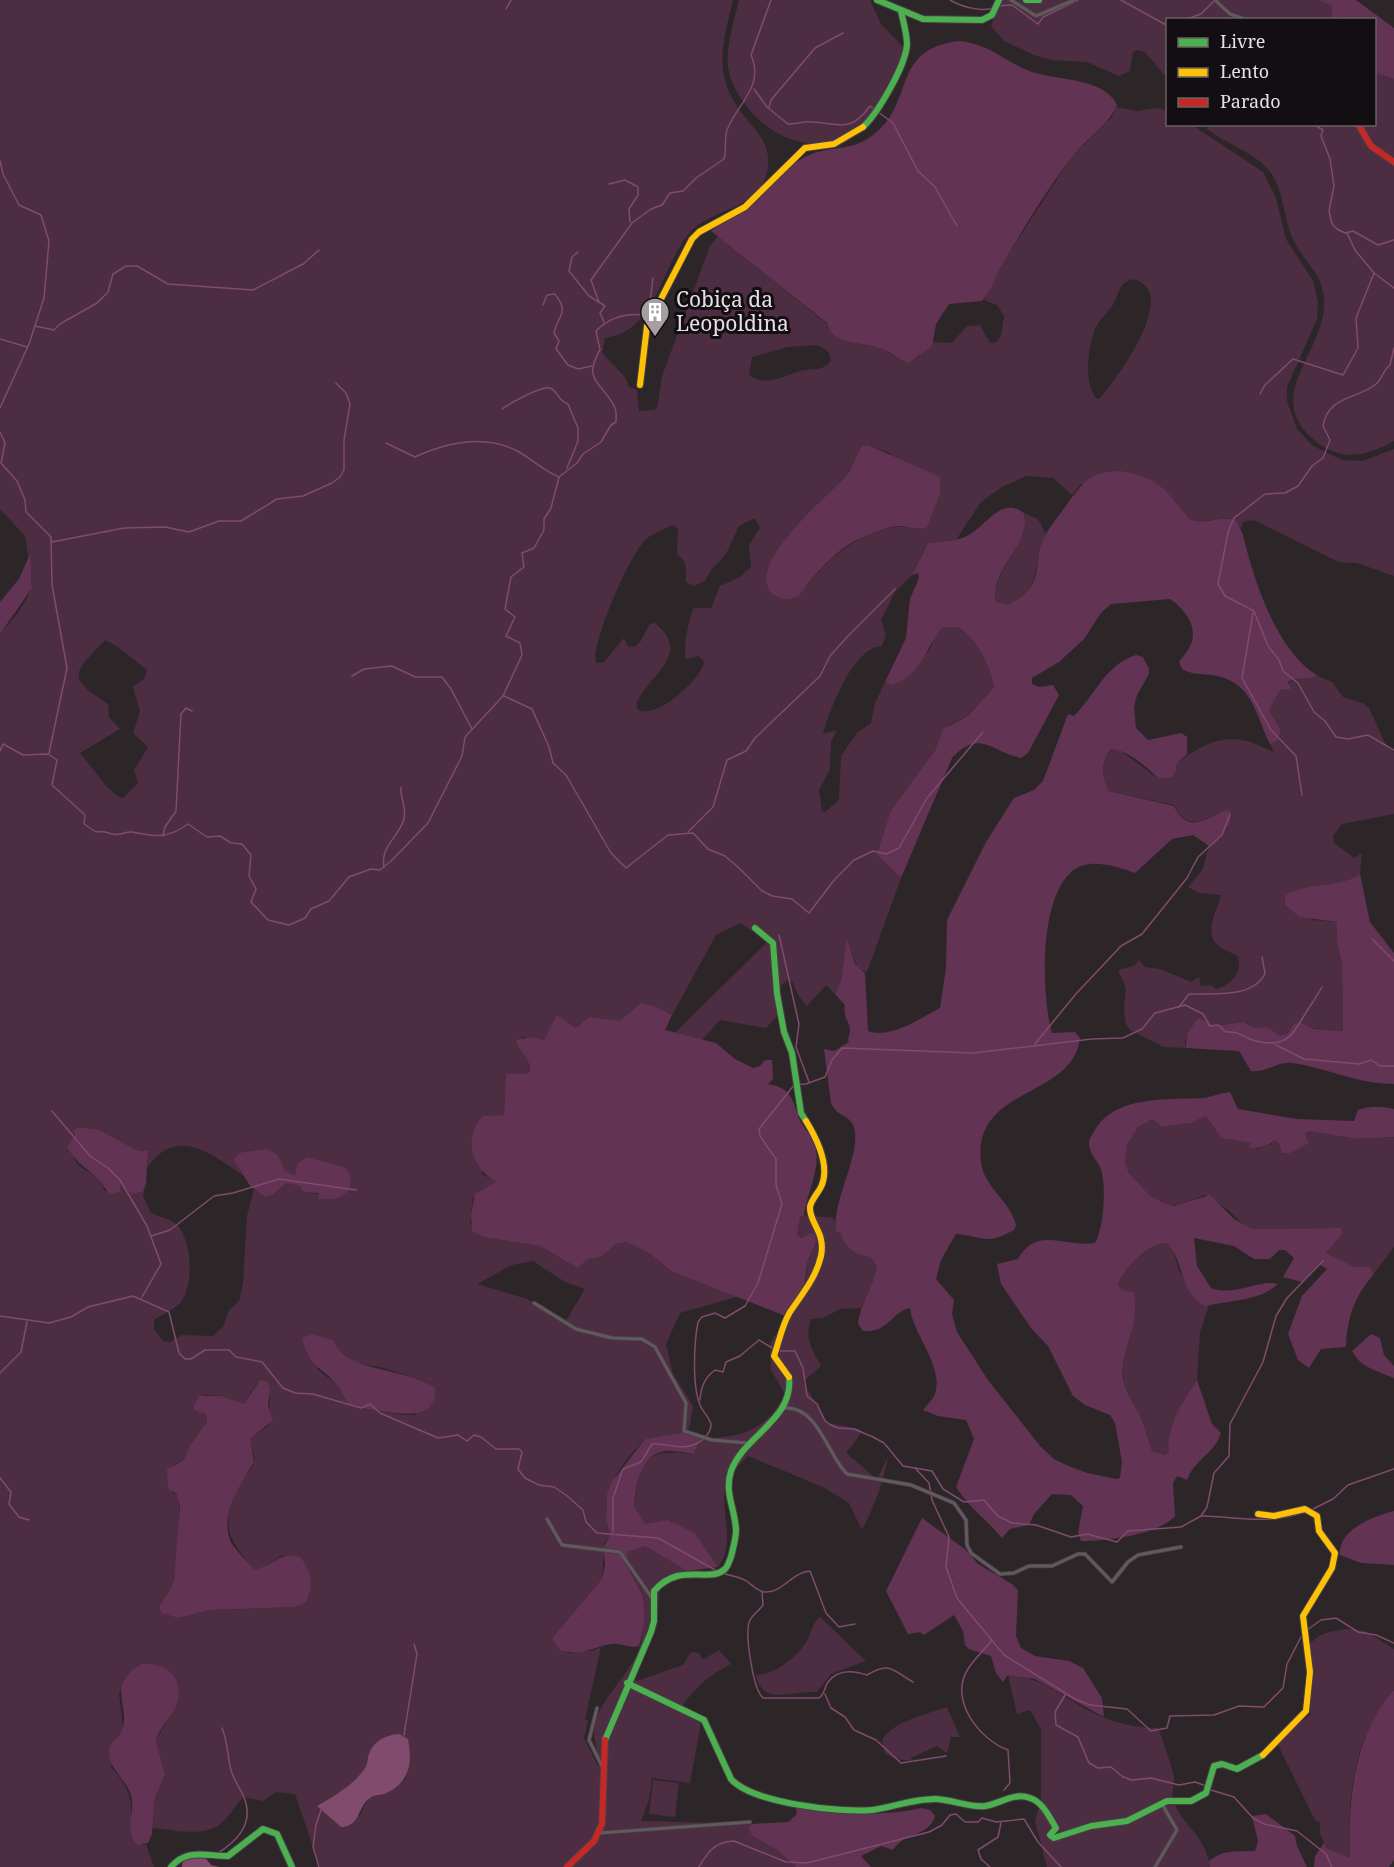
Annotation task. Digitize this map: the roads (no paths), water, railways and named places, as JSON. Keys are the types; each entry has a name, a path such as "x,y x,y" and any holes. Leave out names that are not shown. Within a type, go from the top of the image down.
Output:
{"street":[{"path":"878,0 923,19 982,20 994,12 999,0"},
{"path":"1011,0 1036,16 1074,0"},
{"path":"1026,0 1033,2 1040,0"},
{"path":"1215,0 1230,14 1241,18"},
{"path":"640,385 647,327 692,239 699,232 745,207 788,162 805,148 834,144 858,132 868,124 888,92 904,59 907,43 901,11"},
{"path":"1359,126 1374,149 1394,162"},
{"path":"567,1867 587,1849 598,1833 604,1808 602,1766 607,1727 654,1621 652,1598 657,1586 669,1577 693,1572 716,1573 726,1568 738,1530 728,1482 747,1443 785,1408 789,1397 789,1377 774,1356 789,1314 806,1292 821,1255 821,1232 812,1218 810,1206 822,1185 824,1174 819,1143 801,1113 792,1053 784,1032 777,994 773,943 755,928"},
{"path":"534,1303 576,1329 612,1338 646,1341 659,1352 671,1381 684,1399 687,1413 684,1431 712,1440 747,1443"},
{"path":"785,1408 796,1408 805,1414 829,1443 847,1474 911,1485 958,1506 967,1525 969,1549 975,1557 997,1573 1007,1575 1029,1566 1052,1566 1078,1554 1085,1554 1112,1582 1128,1562 1138,1555 1181,1547"},
{"path":"627,1683 704,1720 727,1773 738,1786 797,1806 875,1810 934,1799 985,1806 1012,1797 1028,1797 1040,1803 1051,1818 1056,1828 1050,1835 1054,1838 1091,1826 1133,1820 1167,1801 1191,1801 1206,1793 1210,1788 1212,1769 1216,1765 1237,1769 1260,1759 1299,1721 1308,1704 1310,1672 1303,1616 1328,1575 1335,1553 1319,1531 1317,1515 1305,1509 1274,1516 1258,1514"},
{"path":"547,1519 561,1545 620,1552 652,1598"},
{"path":"597,1708 589,1740 602,1766"},
{"path":"1155,1867 1177,1830 1162,1803"},
{"path":"598,1833 750,1822"},
{"path":"171,1867 185,1855 197,1852 228,1856 263,1829 277,1834 292,1867"}],"waterway":[{"path":"506,9 511,0"},
{"path":"599,302 591,280 632,223 651,209 662,205 670,193 683,191 696,178 724,159 727,130 748,94 755,76 751,55 771,0"},
{"path":"950,0 972,8 994,8"},
{"path":"998,6 1012,5 1038,24 1043,17 1078,0"},
{"path":"1121,0 1166,25"},
{"path":"1190,18 1201,14 1214,1"},
{"path":"769,107 771,100 815,48 843,33"},
{"path":"754,89 767,107 788,124 809,122 850,124 863,115 870,106 893,123 918,171 935,187 957,226"},
{"path":"1316,126 1323,130 1321,136 1330,159 1334,186 1329,211 1332,224 1345,233 1353,231 1378,245 1394,240"},
{"path":"0,161 3,174 19,205 41,215 49,241 44,298 29,344 0,408"},
{"path":"609,184 625,180 638,187 638,195 629,209 630,222"},
{"path":"1347,233 1355,250 1374,273 1394,288"},
{"path":"35,326 54,330 60,324 97,303 108,292 113,274 126,266 137,266 168,284 253,290 303,264 319,250"},
{"path":"578,252 572,257 569,271 589,296 605,306 600,313 604,322"},
{"path":"1260,394 1265,385 1293,359 1343,375 1358,348 1356,318 1374,273"},
{"path":"0,751 3,744 23,755 48,754 57,760 52,785 85,815 84,824 96,832 115,834 132,832 162,836 188,824 207,837 220,836 231,843 242,844 251,855 249,876 256,889 251,902 268,920 289,925 305,918 311,909 329,901 349,877 371,869 380,870 428,823 462,756 465,737 503,696 522,655 520,643 506,636 515,617 505,609 511,577 524,567 522,553 534,548 544,530 544,519 551,508 559,477 577,463 583,454 601,442 611,425 616,422 615,408 593,376 595,361 600,350 596,331 618,317 644,315 650,302 653,278"},
{"path":"543,305 547,295 555,294 562,306 562,314 554,333 559,341 556,349 568,365 578,369 592,366"},
{"path":"0,339 27,347"},
{"path":"1394,348 1390,365 1376,384 1331,408 1323,426 1330,440 1323,458 1312,466 1298,486 1285,493 1265,494 1234,518 1228,532 1218,584 1225,596 1254,611 1268,646 1279,660 1283,671 1298,683 1314,712 1325,721 1336,737 1348,739 1368,735 1394,750"},
{"path":"52,542 124,528 165,527 189,532 219,521 241,521 277,499 303,496 332,483 340,477 344,470 344,440 350,404 346,393 336,383"},
{"path":"502,409 540,389 550,388 555,391 568,404 578,428 578,441 567,468"},
{"path":"0,432 5,443 1,463 17,481 25,500 26,512 51,537 52,585 67,668 49,753"},
{"path":"386,443 415,457 454,444 493,443 519,452 559,477"},
{"path":"688,832 713,807 727,760 746,751 755,738 820,676 830,656 895,589"},
{"path":"1253,613 1242,678 1271,730 1296,756 1302,795"},
{"path":"352,676 364,669 392,666 415,677 442,677 472,729"},
{"path":"504,696 532,709 549,747 553,763 566,775 611,853 626,868 668,835 693,833 708,849 725,856 762,891 772,896 792,899 809,913 835,879 854,860 873,851 886,854 899,848 927,798 983,732"},
{"path":"163,836 165,827 176,811 181,714 186,708 192,711"},
{"path":"384,867 387,847 404,819 401,787"},
{"path":"1035,1044 1075,995 1121,946 1142,934 1187,878 1198,857 1222,835 1230,814"},
{"path":"779,935 799,1024 796,1047 809,1082"},
{"path":"1372,939 1394,961"},
{"path":"1179,1007 1189,994 1231,993 1252,987 1265,973 1262,957"},
{"path":"613,1532 613,1498 623,1469 641,1462 652,1444 678,1447 693,1445 705,1438 711,1428 711,1423 697,1397 695,1352 698,1322 702,1317 715,1313 725,1318 745,1306 758,1283 782,1204 776,1185 776,1159 760,1136 759,1129 794,1085 806,1084 825,1077 832,1060 842,1048 973,1053 1092,1039 1123,1038 1142,1029 1155,1013 1185,1005 1203,1014 1210,1026 1218,1025 1226,1032 1251,1040 1276,1043 1283,1041 1298,1026 1322,987"},
{"path":"1276,1045 1304,1059 1359,1064 1371,1060 1380,1066 1394,1066"},
{"path":"52,1111 90,1156 108,1168 120,1180 147,1226 161,1264 142,1297"},
{"path":"151,1236 170,1230 214,1196 233,1193 279,1179 356,1190"},
{"path":"778,1351 795,1351 803,1368 807,1396 817,1404 825,1421 838,1428 854,1429 884,1443 903,1466 932,1471 943,1489 964,1502 984,1500 998,1516 1012,1523 1036,1525 1071,1537 1087,1534 1117,1542 1128,1531 1181,1527 1201,1516 1207,1507 1214,1473 1229,1456 1230,1424 1263,1362 1276,1316 1287,1298 1323,1261"},
{"path":"0,1316 49,1323 71,1317 88,1307 133,1296 169,1312 179,1353 185,1359 191,1359 205,1350 229,1350 236,1357 262,1362 283,1388 295,1393 313,1394 361,1408 370,1404 380,1413 438,1438 458,1435 467,1441 474,1435 481,1437 496,1449 519,1449 522,1452 518,1469 525,1478 539,1485 554,1487 566,1495 583,1510 586,1522 597,1533 658,1538 717,1571"},
{"path":"0,1373 21,1352 27,1322"},
{"path":"700,1400 702,1387 706,1380 715,1370 723,1372 726,1362 740,1356 759,1340 774,1349"},
{"path":"915,1468 929,1483 932,1500 949,1537 946,1567 957,1598 1004,1655 1075,1699 1090,1705 1127,1709 1151,1731 1167,1728 1170,1716 1214,1715 1239,1706 1264,1707 1283,1688 1287,1664 1301,1637"},
{"path":"1311,1510 1333,1499 1348,1485 1394,1469"},
{"path":"0,1478 11,1492 9,1504 19,1517 29,1520"},
{"path":"1202,1516 1266,1519 1305,1512"},
{"path":"721,1573 742,1578 758,1589 770,1592 798,1575 810,1571 826,1613 839,1627 855,1624"},
{"path":"762,1592 763,1605 750,1620 748,1636 753,1673 759,1693 763,1698 819,1698 827,1684 837,1674 857,1672 867,1675 881,1668 891,1669 913,1682"},
{"path":"1307,1630 1321,1620 1336,1618 1358,1632 1376,1635 1394,1643"},
{"path":"992,1640 968,1669 963,1681 962,1693 964,1706 978,1728 997,1745 1008,1750 1010,1783 1004,1790"},
{"path":"404,1735 417,1654 414,1644"},
{"path":"825,1694 831,1708 845,1717 854,1730 876,1740 901,1763 946,1756"},
{"path":"1065,1695 1055,1712 1056,1725 1078,1737 1089,1763 1098,1768 1111,1767 1123,1777 1132,1780 1151,1778 1179,1785 1195,1782 1206,1786"},
{"path":"218,1853 238,1836 243,1829 247,1813 243,1795 231,1770 222,1728"},
{"path":"1211,1790 1234,1797 1253,1818 1264,1824 1297,1831 1326,1854 1332,1867"},
{"path":"319,1867 313,1847 321,1810"},
{"path":"699,1867 712,1849 721,1843 734,1841 786,1862 807,1863 929,1832 942,1825 950,1815 956,1814 965,1822 978,1822 982,1818 996,1822 1024,1819 1038,1842 1061,1867"},
{"path":"990,1867 981,1859 978,1850 998,1837 1001,1823"}],"place":[{"name":"Cobiça da Leopoldina","path":"655,338"}]}
